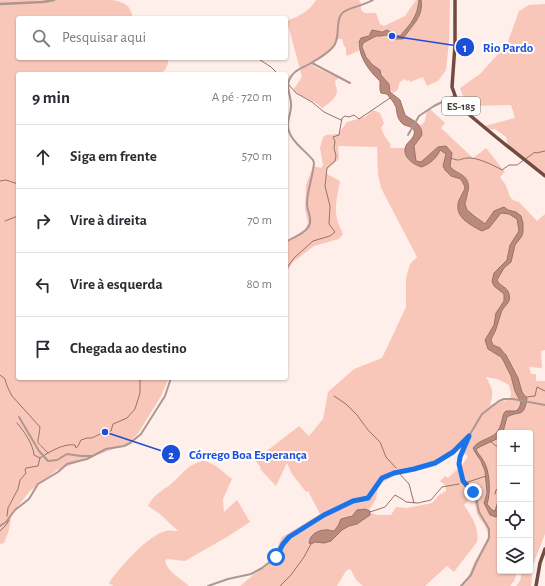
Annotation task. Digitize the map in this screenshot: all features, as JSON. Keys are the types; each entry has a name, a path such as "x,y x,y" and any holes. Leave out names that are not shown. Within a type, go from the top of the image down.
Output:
{"main road":[{"name":"ES-185","path":"455,0 455,45 452,88 454,96 466,112 545,176"},
{"path":"536,586 540,563 545,549"}],"street":[{"path":"0,4 54,0"},
{"path":"288,241 307,229 310,221 307,204 314,163 289,131 288,124 292,107 288,89 290,79 293,74 331,50 337,42 338,19 344,12 373,0"},
{"path":"312,63 350,83"},
{"path":"408,135 422,114 454,96"},
{"path":"0,526 6,522 15,510 27,502 35,488 41,482 58,472 67,464 95,456 106,449 124,446 141,434 165,396 170,380"},
{"path":"461,586 471,575 489,538 489,529 479,512 475,494 463,481 460,471 460,457 469,436 480,416 491,406 504,399 545,404"},
{"path":"19,417 39,451 48,461 57,460 67,454 95,456"},
{"path":"208,586 256,572 276,557 287,539 304,527 324,515 353,501 368,498 378,482 387,475 429,465 440,460 453,452 469,436"}],"shaded area":[{"path":"0,0 112,0 126,5 133,16 16,16 16,60 168,60 168,63 163,72 16,72 16,380 168,380 161,396 139,432 129,443 57,470 30,491 11,515 7,536 4,543 0,544"},
{"path":"316,0 359,0 361,3 361,10 365,13 376,13 380,24 384,26 405,16 416,0 419,0 416,16 400,36 385,30 370,34 358,43 359,53 358,51 347,56 346,48 342,39 337,39 332,48 312,64 315,67 339,78 335,81 337,94 322,108 293,90 302,77 288,21 300,15 314,4"},
{"path":"419,0 421,0 421,11 419,16 403,39 394,39 386,35 376,36 363,43 362,47 366,57 380,70 381,75 389,84 390,92 400,100 405,115 419,125 422,131 422,135 414,146 416,161 421,162 438,147 446,146 452,153 450,166 467,181 468,193 465,204 467,210 485,224 494,211 504,207 521,216 523,223 522,236 515,245 511,262 504,268 497,280 507,290 510,297 500,315 496,330 491,340 493,345 500,348 506,355 518,378 522,392 527,398 523,411 507,417 504,430 498,430 504,413 506,411 516,411 521,403 515,391 511,376 503,360 501,357 488,349 485,340 494,325 496,313 504,301 504,294 494,286 492,281 494,273 507,260 510,245 519,231 517,219 509,214 501,213 489,228 482,231 469,224 462,218 458,210 458,205 465,187 461,179 451,176 445,170 443,166 446,154 440,150 432,161 421,167 414,164 408,158 405,148 413,136 414,130 411,127 402,124 397,115 396,107 393,102 387,94 381,93 380,81 365,63 359,48 361,38 369,36 372,30 382,32 387,30 400,36 415,16"},
{"path":"421,0 450,0 449,42 446,70 438,81 427,86 423,77 410,82 409,80 407,81 405,79 400,82 397,91 392,93 386,80 381,75 381,72 366,56 363,43 375,36 386,35 394,39 403,39 419,16 421,11"},
{"path":"545,4 545,176 508,147 506,137 495,129 488,130 485,126 515,118 511,105 471,106 463,96 460,88 480,74 507,44 519,11 529,5"},
{"path":"429,108 445,123 441,128 473,158 486,148 505,172 500,177 506,185 513,200 519,202 537,221 545,214 545,350 541,351 542,368 529,367 531,374 536,374 536,381 545,381 545,534 533,565 533,430 503,430 507,417 518,414 526,395 522,392 518,378 504,351 493,345 491,342 491,338 496,329 501,312 509,301 509,294 507,290 498,284 497,280 504,268 511,262 515,245 522,236 523,223 521,216 506,208 494,211 485,224 477,216 467,210 465,204 469,193 462,174 452,170 449,166 452,153 438,147 421,163 416,161 414,146 420,134 420,125 424,122"},
{"path":"373,110 380,113 384,123 381,128 391,145 390,148 406,148 408,158 417,166 421,167 430,163 440,150 446,154 443,166 449,174 461,179 465,187 460,200 467,223 482,231 489,228 501,213 509,214 517,219 519,231 510,245 507,260 494,273 492,281 504,294 504,301 496,313 494,325 488,337 488,349 501,357 503,360 511,376 515,391 521,403 516,411 506,411 503,414 501,426 497,431 473,448 485,471 487,493 484,503 489,514 492,516 497,515 497,574 516,574 514,581 510,586 460,586 468,577 487,540 488,535 485,525 477,514 473,496 464,505 476,527 478,537 477,542 454,572 447,566 425,586 363,586 356,580 349,569 346,571 337,586 240,586 275,557 276,550 282,537 320,514 308,491 306,492 292,474 287,463 276,486 260,469 261,468 255,460 299,426 309,436 323,419 328,392 354,369 382,358 406,307 406,278 410,264 417,257 381,188 378,174 377,147 338,146 339,159 326,170 327,174 340,181 336,214 343,234 339,239 314,246 293,262 288,270 288,241 305,230 308,223 305,208 306,185 313,166 321,168 323,165 320,148 323,137 326,135 338,134 347,122 365,117","holes":["486,377 497,379 509,385 511,393 510,399 490,405 492,391","460,444 464,446 461,452 468,456 466,460 448,478 445,476 440,481 446,486 446,491 439,495 432,503 407,508 396,507 391,515 377,515 371,513 357,524 342,530 336,536 322,542 308,541 319,531 334,531 355,512 364,509 369,510 376,499 378,488 381,483 395,475 438,460"]},
{"path":"497,432 497,438 476,449 485,464 488,475 489,488 487,504 492,510 495,511 497,505 496,517 490,515 484,503 487,493 485,471 473,448 479,442"},
{"path":"497,438 497,506 494,511 490,509 487,504 489,488 486,469 483,459 476,449"},
{"path":"204,460 216,466 232,479 223,499 224,512 237,500 250,522 185,561 167,559 165,561 169,569 189,586 113,586 109,583 113,577 134,553 151,538 168,531 178,531 160,514 148,506 155,496 171,484 189,467"},
{"path":"365,509 370,511 370,515 357,524 342,530 331,541 324,543 309,543 310,538 316,532 322,530 334,531 341,519 352,516 357,510"},
{"path":"532,574 531,586 516,586 519,583 521,575"}],"waterway":[{"path":"260,60 276,72"},
{"path":"289,85 296,93 312,102 324,112 341,120"},
{"path":"288,266 294,258 313,241 330,236 335,232 329,224 330,206 325,186 327,168 335,161 336,156 334,148 335,141 333,137 339,135 342,118 345,116 349,117 354,115 359,119 390,98"},
{"path":"451,158 458,160 467,158 480,160 502,170 509,165 517,165 535,152 545,151"},
{"path":"0,181 6,180 16,183"},
{"path":"5,221 16,217"},
{"path":"0,375 5,379 12,396 40,427 38,442 48,453"},
{"path":"7,516 8,508 18,489 20,480 26,473 26,468 38,466 40,458 57,448 66,445 75,445 76,448 81,440 92,438 104,432 111,431 113,424 127,418 135,409 140,393 140,380"},
{"path":"527,397 535,396 537,387 545,391"},
{"path":"334,396 346,404 357,415 368,430 380,442 386,457 396,468"},
{"path":"17,423 30,442 34,455 40,458"},
{"path":"490,441 497,446"},
{"path":"399,473 409,484 414,503"},
{"path":"465,483 486,476"},
{"path":"370,512 385,507 395,495 406,502 418,503 431,500 442,487 459,484"},
{"path":"495,494 497,489"},
{"path":"0,531 9,520"},
{"path":"280,586 291,575 311,544"}],"place":[{"name":"Rio Pardo","path":"392,36"},
{"name":"Córrego Boa Esperança","path":"105,432"}],"route":[{"path":"276,557 283,544 289,537 324,515 353,501 368,498 382,478 394,473 435,463 453,452 469,436 460,457 459,464 463,481 473,492"}]}
